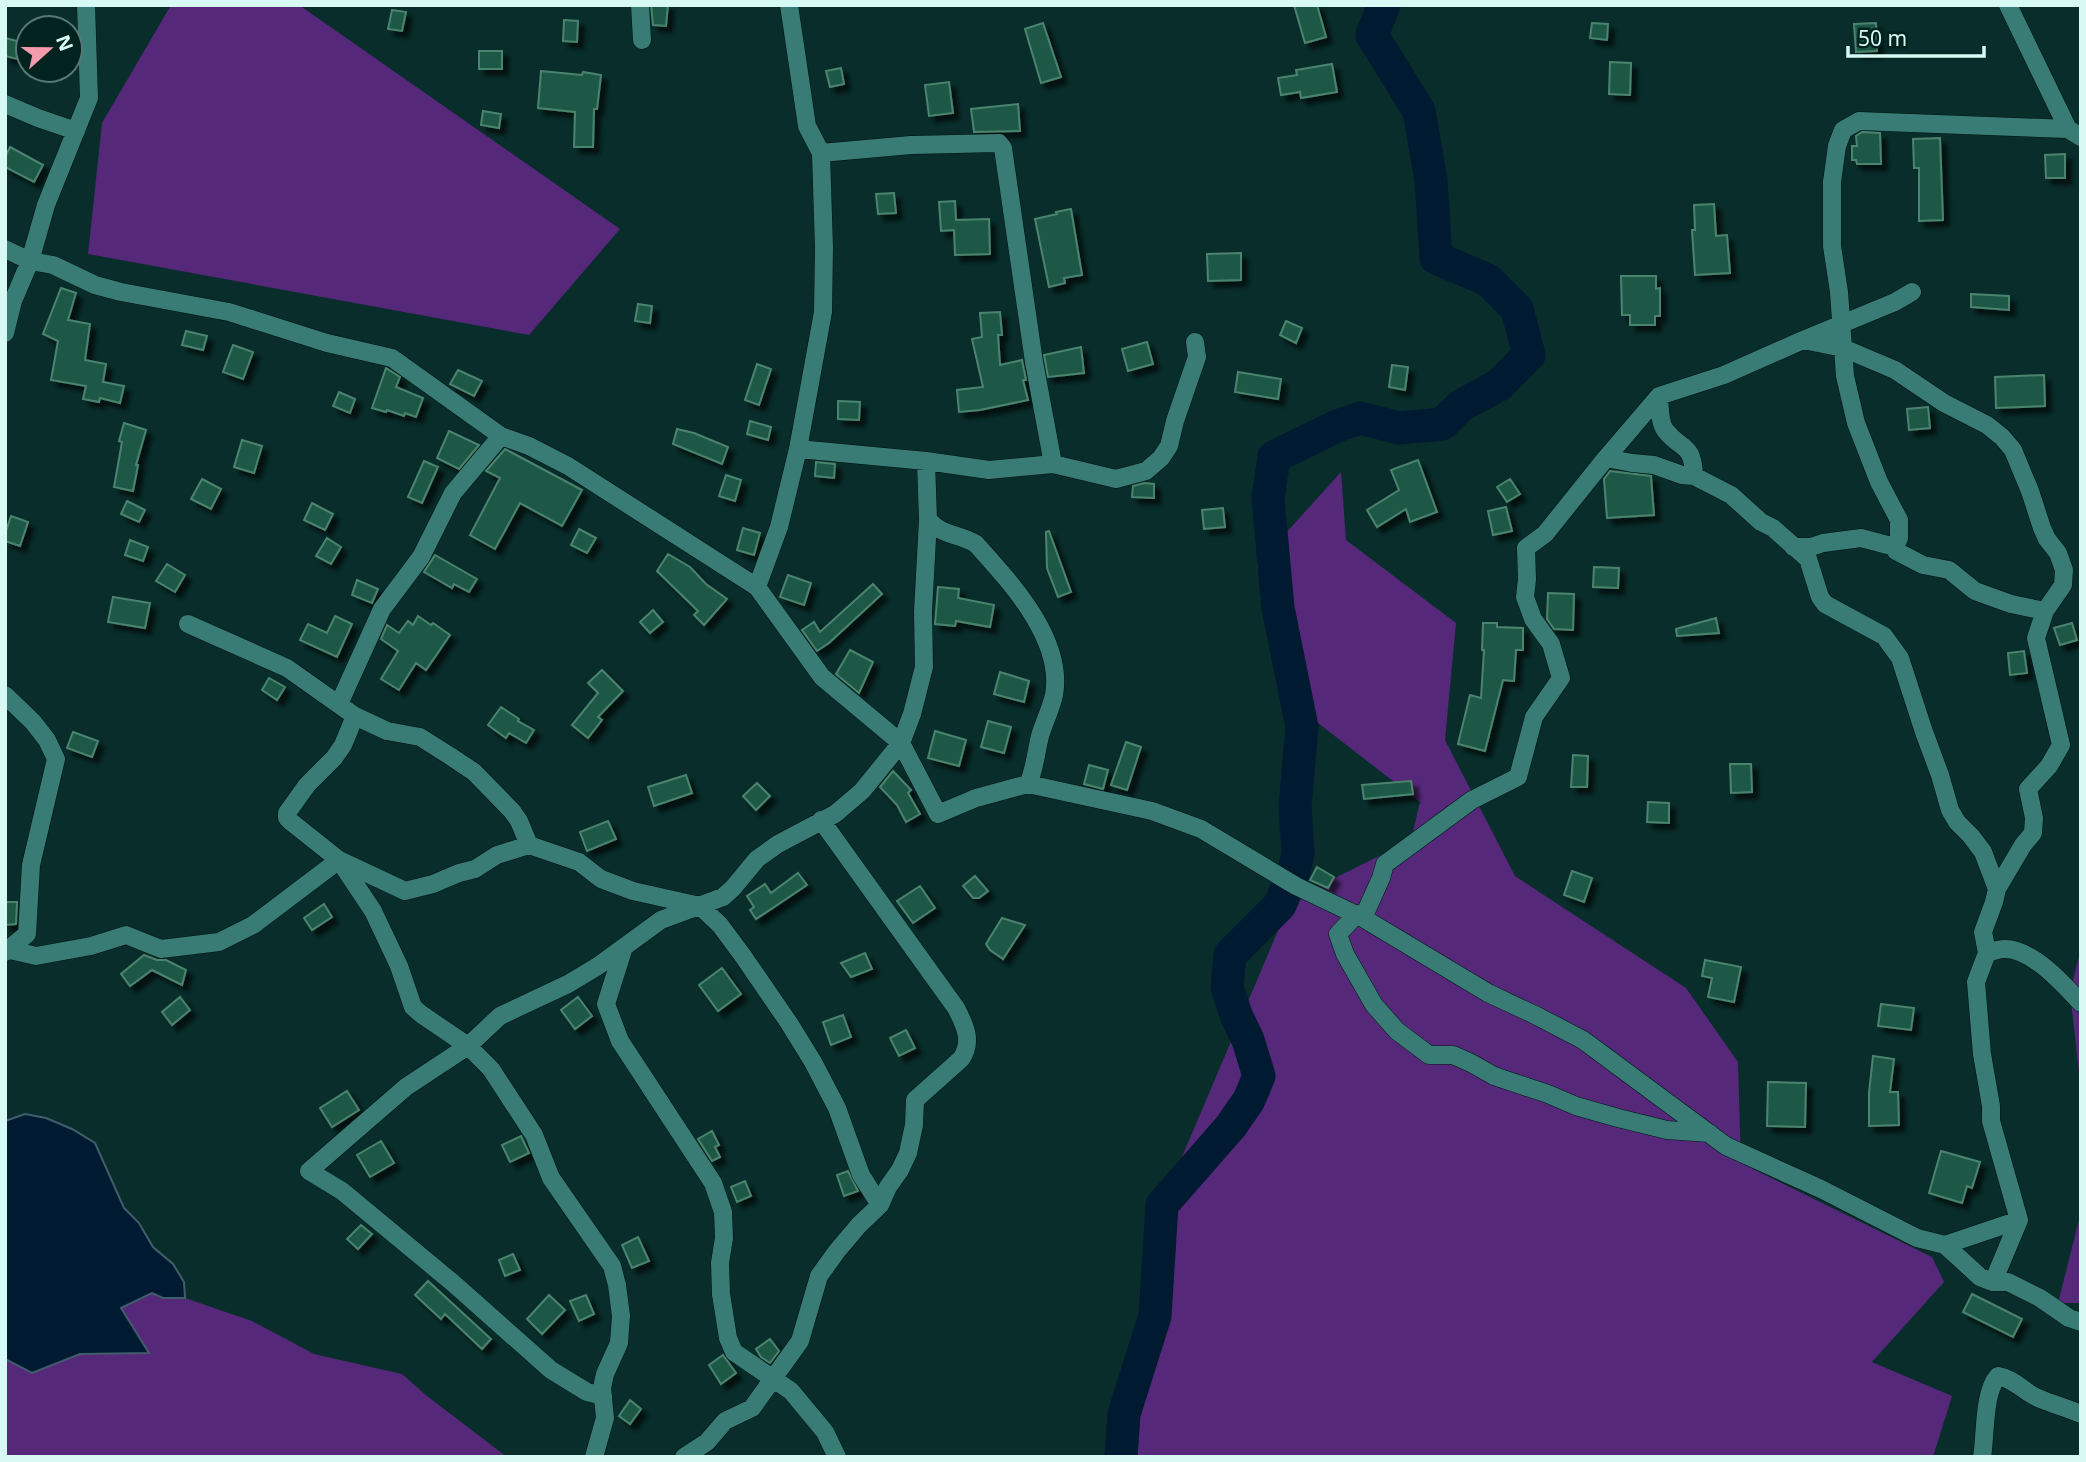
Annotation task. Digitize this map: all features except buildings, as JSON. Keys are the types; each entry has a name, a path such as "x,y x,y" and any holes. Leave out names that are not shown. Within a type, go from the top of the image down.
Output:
{"street":[{"path":"5,333 13,301 30,261 46,205 89,98 86,5"},
{"path":"640,5 642,40"},
{"path":"757,587 779,527 798,449 822,312 824,248 821,153 807,126 789,5"},
{"path":"2008,5 2075,133"},
{"path":"5,104 76,131"},
{"path":"1895,547 1899,538 1899,520 1879,482 1856,424 1845,376 1842,322 1832,246 1832,182 1837,146 1843,130 1859,121 2075,133"},
{"path":"821,153 911,145 999,143 1003,148 1034,362 1053,464"},
{"path":"5,249 30,261 53,265 95,285 229,312 327,344 392,358 501,436 529,446 568,466 757,587 822,677 901,743 938,814 976,798 1028,783 1152,811 1189,825 1231,846 1264,869 1360,916 1488,993 1583,1040 1726,1146 1821,1189 1917,1238 1945,1245 1980,1277 1993,1282 2008,1282 2040,1298 2069,1318 2081,1322"},
{"path":"1709,1133 1667,1130 1618,1118 1576,1106 1494,1076 1453,1055 1429,1055 1397,1031 1374,1005 1345,954 1338,934 1360,916 1381,878 1385,864 1472,800 1518,777 1534,717 1562,678 1551,644 1533,619 1525,597 1526,548 1545,534 1659,396 1724,375 1842,322 1895,302 1912,292"},
{"path":"1803,340 1843,348 1895,370 1944,403 1987,425 2002,437 2013,450 2047,539 2063,562 2063,584 2045,611 2036,638 2061,745 2049,766 2028,789 2034,832 2023,845 1997,889 1983,932 1987,954 1976,982 1991,1121 2019,1220 1993,1282"},
{"path":"798,449 989,470 1053,464 1116,479 1146,471 1161,458 1169,446 1197,357 1195,342"},
{"path":"1659,396 1661,423 1666,431 1691,453 1694,476"},
{"path":"339,704 382,609 421,557 453,493 501,436"},
{"path":"1606,458 1654,464 1682,475 1694,476 1731,495 1808,559 1820,597 1825,604 1884,635 1900,657 1950,810 1983,852 1997,889"},
{"path":"603,1396 587,1392 551,1370 453,1283 342,1191 309,1171 406,1087 468,1046 500,1016 568,984 598,966 661,920 723,897 757,859 846,806 862,791 901,743 912,714 924,667 923,612 928,520 926,461"},
{"path":"928,520 937,530 976,544 1031,612 1051,654 1054,694 1028,783"},
{"path":"1793,547 1811,547 1861,538 1895,547 1899,554 1923,565 1949,570 1975,591 2011,604 2045,611"},
{"path":"188,624 287,668 355,716 387,731 420,737 474,772 512,811 529,845"},
{"path":"5,695 33,722 47,740 56,759 31,865 27,933 8,951"},
{"path":"355,716 343,745 334,758 307,785 287,813 290,821 339,860 405,891 475,869 497,855 529,845 579,862 601,879 634,891 700,906 743,956 813,1062 837,1108 862,1175 880,1205"},
{"path":"684,1457 707,1442 725,1421 752,1408 773,1380 800,1341 819,1276 859,1224 880,1205 900,1170 908,1153 914,1125 915,1100 967,1051 968,1039 964,1023 956,1008 821,820"},
{"path":"8,951 36,956 91,946 125,935 161,949 219,942 253,925 339,860"},
{"path":"339,860 373,911 399,966 413,1007 468,1046 491,1069 534,1135 551,1178 612,1266 621,1316 619,1343 605,1374 605,1418 594,1456"},
{"path":"624,947 606,1003 620,1041 713,1183 723,1212 724,1238 720,1264 722,1303 728,1338 734,1352 791,1391 825,1432 836,1457"},
{"path":"1987,954 2003,949 2016,951 2053,974 2081,1003"},
{"path":"1945,1245 2019,1220"},
{"path":"1982,1457 1989,1393 1998,1376 2009,1379 2038,1398 2081,1414"}],"shaded area":[{"path":"171,5 299,5 620,229 529,335 88,254 102,123"},
{"path":"1341,472 1346,540 1456,623 1445,740 1515,876 1686,988 1738,1062 1741,1163 1932,1257 1944,1282 1872,1362 1952,1396 1933,1457 1128,1457 1148,1237 1291,900 1411,840 1420,802 1278,692 1257,565"},
{"path":"2081,948 2081,1091 2070,992"},
{"path":"2081,1212 2081,1303 2058,1303"},
{"path":"152,1293 163,1298 185,1298 252,1321 314,1354 402,1374 507,1457 5,1457 5,1359 32,1373 80,1354 148,1353 121,1308"}],"water":[{"path":"25,1114 46,1118 95,1143 124,1208 139,1223 153,1247 173,1264 184,1282 185,1298 163,1298 152,1293 121,1308 149,1353 80,1354 32,1373 5,1359 5,1121"}],"waterway":[{"path":"1121,1457 1124,1414 1155,1316 1162,1205 1231,1126 1249,1100 1259,1076 1227,987 1230,955 1280,905 1294,872 1298,853 1295,807 1302,727 1278,608 1268,498 1274,457 1337,426 1360,418 1399,428 1442,424 1462,405 1499,385 1529,355 1517,309 1488,280 1436,258 1431,180 1419,111 1372,35 1384,5"}]}
